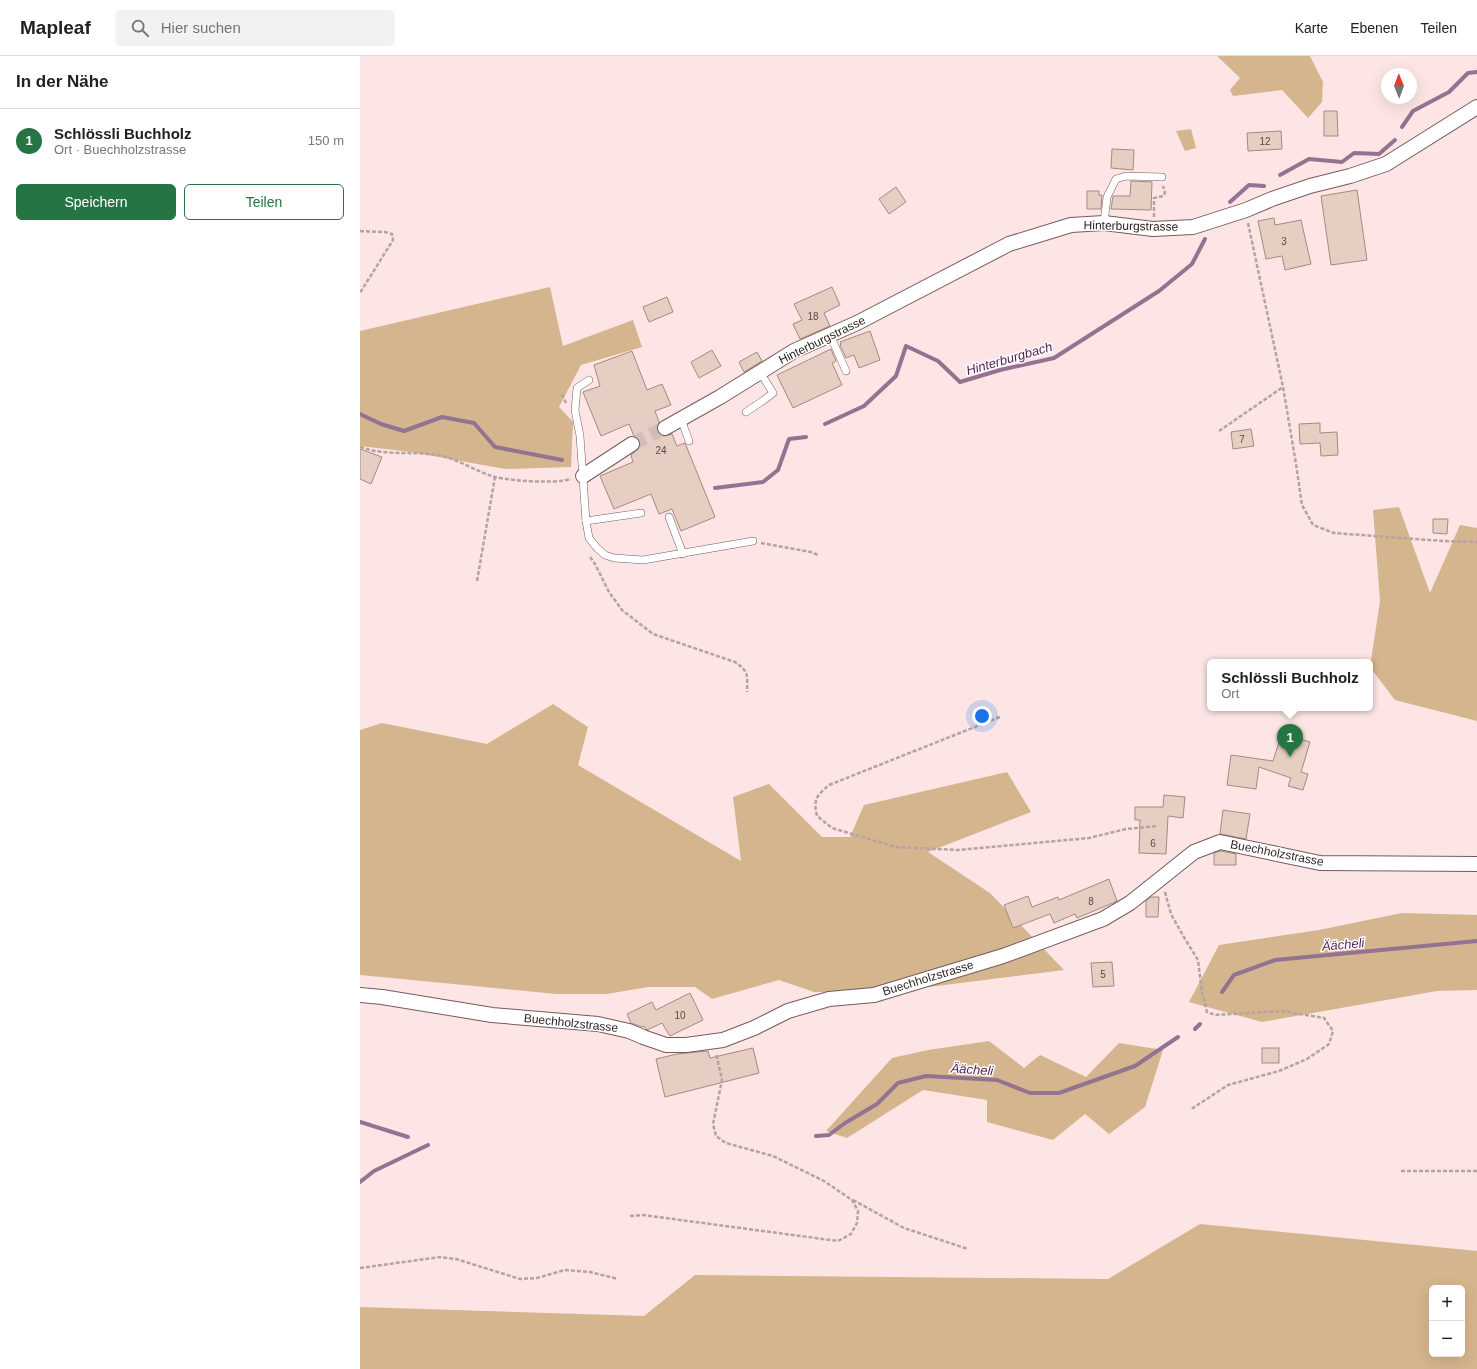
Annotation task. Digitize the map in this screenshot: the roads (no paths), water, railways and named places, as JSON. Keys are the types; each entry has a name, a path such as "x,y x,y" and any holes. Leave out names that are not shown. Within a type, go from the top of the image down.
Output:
{"street":[{"name":"Hinterburgstrasse","path":"665,428 720,397 794,351 857,324 1009,244 1071,225 1104,223 1153,229 1193,227 1246,210 1310,186 1350,176 1386,164 1477,107"},
{"path":"583,476 632,444"},
{"name":"Buechholzstrasse","path":"360,995 382,997 492,1015 598,1024 629,1031 666,1045 686,1045 723,1040 754,1028 788,1011 829,999 874,995 1003,956 1082,927 1103,919 1130,904 1194,852 1220,842 1320,863 1477,864"}],"lane":[{"path":"1104,223 1107,197 1116,179 1126,176 1162,177"},
{"path":"830,335 846,371"},
{"path":"746,412 772,393 760,372"},
{"path":"589,380 577,388 575,410 580,436 586,521 590,538 597,548 605,555 614,558 643,560 753,541"},
{"path":"681,418 689,441"},
{"path":"586,521 641,512"},
{"path":"669,517 683,554"}],"waterway":[{"name":"Hinterburgbach","path":"1402,127 1413,111 1449,92 1468,73 1477,72"},
{"name":"Hinterburgbach","path":"1280,175 1309,159 1342,162 1354,153 1379,154 1395,140"},
{"name":"Hinterburgbach","path":"1230,202 1249,185 1264,186"},
{"name":"Hinterburgbach","path":"825,424 864,406 896,376 906,346 938,361 960,382 1000,370 1054,358 1159,291 1192,264 1205,239"},
{"name":"Hinterburgbach","path":"360,414 381,424 404,431 442,417 474,423 495,447 562,460"},
{"name":"Hinterburgbach","path":"715,488 763,482 778,470 789,439 806,437"},
{"name":"Äächeli","path":"1222,992 1234,975 1275,960 1477,941"},
{"name":"Äächeli","path":"1195,1029 1200,1024"},
{"name":"Äächeli","path":"816,1136 829,1135 845,1123 877,1104 898,1083 926,1076 997,1080 1030,1093 1059,1093 1135,1066 1178,1037"},
{"path":"360,1122 408,1137"},
{"path":"360,1182 374,1171 428,1145"}],"tunnel":[{"path":"632,444 665,428"}],"place":[{"name":"Schlössli Buchholz","path":"1290,757"}]}
